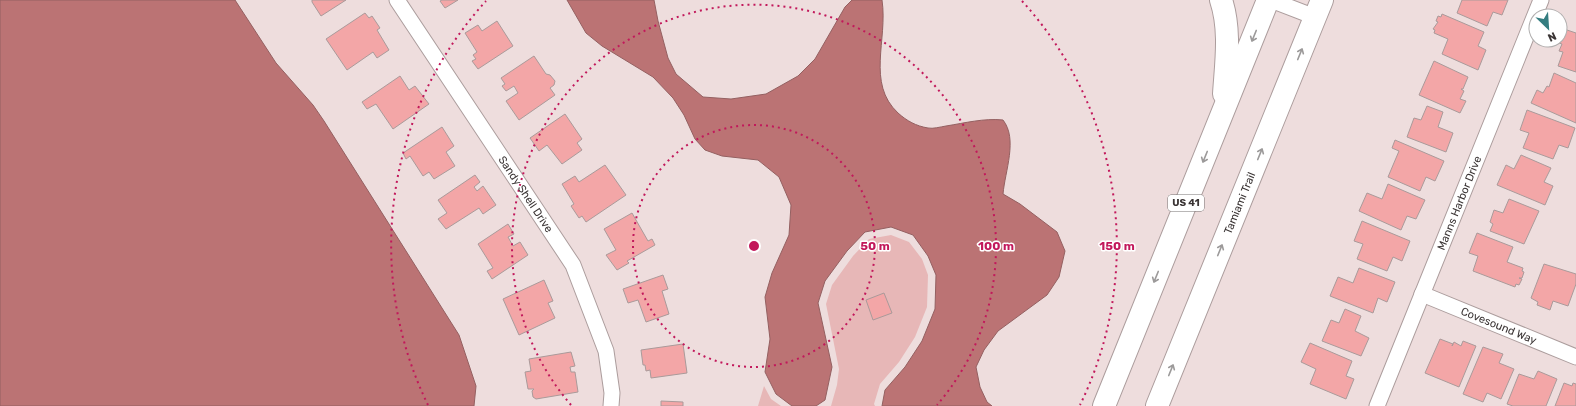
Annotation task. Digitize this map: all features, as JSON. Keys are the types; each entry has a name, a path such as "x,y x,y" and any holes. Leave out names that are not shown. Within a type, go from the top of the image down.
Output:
{"main road":[{"path":"1221,0 1224,10 1227,43 1224,111"},
{"name":"US 41","path":"1104,406 1270,0"},
{"name":"Tamiami Trail","path":"1157,406 1319,9"}],"street":[{"name":"Sandy Shell Drive","path":"397,0 573,265 606,351 612,393 612,406"},
{"path":"1270,0 1319,9"},
{"name":"Manns Harbor Drive","path":"1377,406 1541,0"},
{"name":"Covesound Way","path":"1422,294 1576,357"}],"shaded area":[{"path":"0,0 235,0 276,63 313,105 324,121 459,335 476,386 474,406 0,406"},
{"path":"567,0 654,0 668,58 676,74 703,97 731,99 766,94 798,76 815,59 845,7 852,0 882,0 883,30 880,75 888,101 898,113 912,123 928,128 937,128 982,120 1003,120 1010,136 1010,146 1003,194 1020,204 1057,232 1065,251 1059,277 1047,295 998,331 984,350 976,367 980,387 987,402 992,406 882,406 885,390 905,367 922,341 935,309 936,275 928,256 913,235 891,227 865,232 847,251 825,281 818,303 832,367 825,400 816,406 792,406 776,394 765,372 770,339 765,297 772,273 789,235 791,205 779,177 758,160 722,156 705,150 695,139 684,115 673,98 653,77 602,46 586,33"},
{"path":"891,235 909,242 922,259 928,275 927,307 915,337 899,362 880,384 874,404 875,406 831,406 837,385 839,369 826,304 832,285 853,256 869,239"},
{"path":"764,386 771,399 781,406 758,406"}],"building":[{"path":"312,0 346,0 321,16"},
{"path":"458,0 445,8 440,1"},
{"path":"1462,0 1508,0 1502,15 1493,12 1487,26 1457,13"},
{"path":"365,13 369,18 372,16 380,28 377,30 389,50 377,58 373,52 347,70 326,39"},
{"path":"1442,14 1484,32 1478,46 1486,50 1478,70 1442,54 1448,39 1434,33 1435,30 1433,29 1438,22 1436,21 1438,16 1441,17"},
{"path":"497,21 513,46 478,69 472,61 476,59 473,55 477,52 465,33 478,25 482,31"},
{"path":"1568,30 1576,33 1576,72 1558,66 1563,52 1559,51 1560,48 1568,48"},
{"path":"534,56 546,74 550,75 555,81 554,85 550,88 555,95 519,120 506,101 518,93 514,86 506,91 502,86 505,84 501,78"},
{"path":"1434,61 1468,77 1463,89 1461,89 1464,91 1460,99 1466,101 1460,113 1419,95"},
{"path":"1554,73 1576,83 1576,123 1531,103 1537,90 1543,93 1547,86 1549,87"},
{"path":"400,76 409,90 415,86 429,104 393,129 376,104 367,109 362,102"},
{"path":"1427,106 1443,112 1438,127 1453,133 1446,152 1407,137 1414,118 1421,120"},
{"path":"1527,110 1575,128 1568,148 1559,145 1553,159 1523,148 1529,133 1520,130"},
{"path":"565,114 582,139 577,143 582,150 562,164 547,145 539,151 530,138"},
{"path":"442,127 454,146 446,152 455,166 434,179 429,172 423,176 410,156 406,159 403,153"},
{"path":"1395,140 1444,161 1435,181 1426,177 1420,191 1388,177 1399,151 1392,148"},
{"path":"1521,155 1551,168 1544,182 1553,186 1545,205 1497,185 1506,165 1514,169"},
{"path":"605,165 626,195 586,222 582,216 579,218 571,206 574,204 562,184 575,176 579,182"},
{"path":"475,175 480,182 474,187 477,191 483,186 496,205 483,214 479,208 446,229 438,219 447,213 438,200"},
{"path":"1388,184 1425,200 1416,219 1407,216 1401,230 1359,211 1367,193 1382,199"},
{"path":"1509,199 1539,211 1524,244 1490,231 1493,224 1490,222 1494,210 1503,213"},
{"path":"632,213 648,241 652,239 655,245 627,261 629,263 617,270 606,255 616,250 604,229"},
{"path":"1362,221 1410,241 1402,261 1393,257 1387,271 1357,259 1363,244 1354,241"},
{"path":"508,224 514,234 508,237 513,246 520,242 528,255 492,279 487,271 493,268 478,244"},
{"path":"1477,233 1513,247 1507,262 1523,268 1522,271 1524,272 1522,278 1519,278 1522,279 1519,285 1516,284 1515,287 1473,271 1478,256 1469,253"},
{"path":"1544,264 1576,274 1576,284 1568,306 1553,301 1550,310 1537,305 1538,302 1531,298"},
{"path":"1359,268 1395,282 1387,302 1378,298 1373,313 1330,296 1338,277 1353,283"},
{"path":"663,275 668,289 662,291 669,314 646,322 638,300 628,303 623,289"},
{"path":"544,280 553,301 548,303 555,318 519,335 503,299"},
{"path":"884,293 892,313 873,320 866,300"},
{"path":"1345,309 1361,316 1355,331 1369,338 1361,356 1322,341 1331,320 1339,323"},
{"path":"1440,339 1453,344 1454,342 1461,346 1463,341 1476,346 1459,387 1425,373"},
{"path":"1310,343 1352,361 1346,376 1354,379 1346,399 1310,384 1316,369 1301,362"},
{"path":"683,344 687,373 651,378 650,370 646,371 645,365 643,365 641,350"},
{"path":"1483,347 1503,354 1499,363 1514,369 1501,399 1487,393 1483,402 1463,394"},
{"path":"571,352 575,366 570,367 571,372 575,372 578,392 536,399 533,397 532,391 534,389 528,389 525,372 531,371 529,359"},
{"path":"1538,371 1557,379 1546,406 1513,406 1507,404 1519,374 1534,379"},
{"path":"1564,383 1572,386 1573,383 1576,384 1576,406 1555,406"},
{"path":"661,401 683,402 683,406 661,406"}]}
